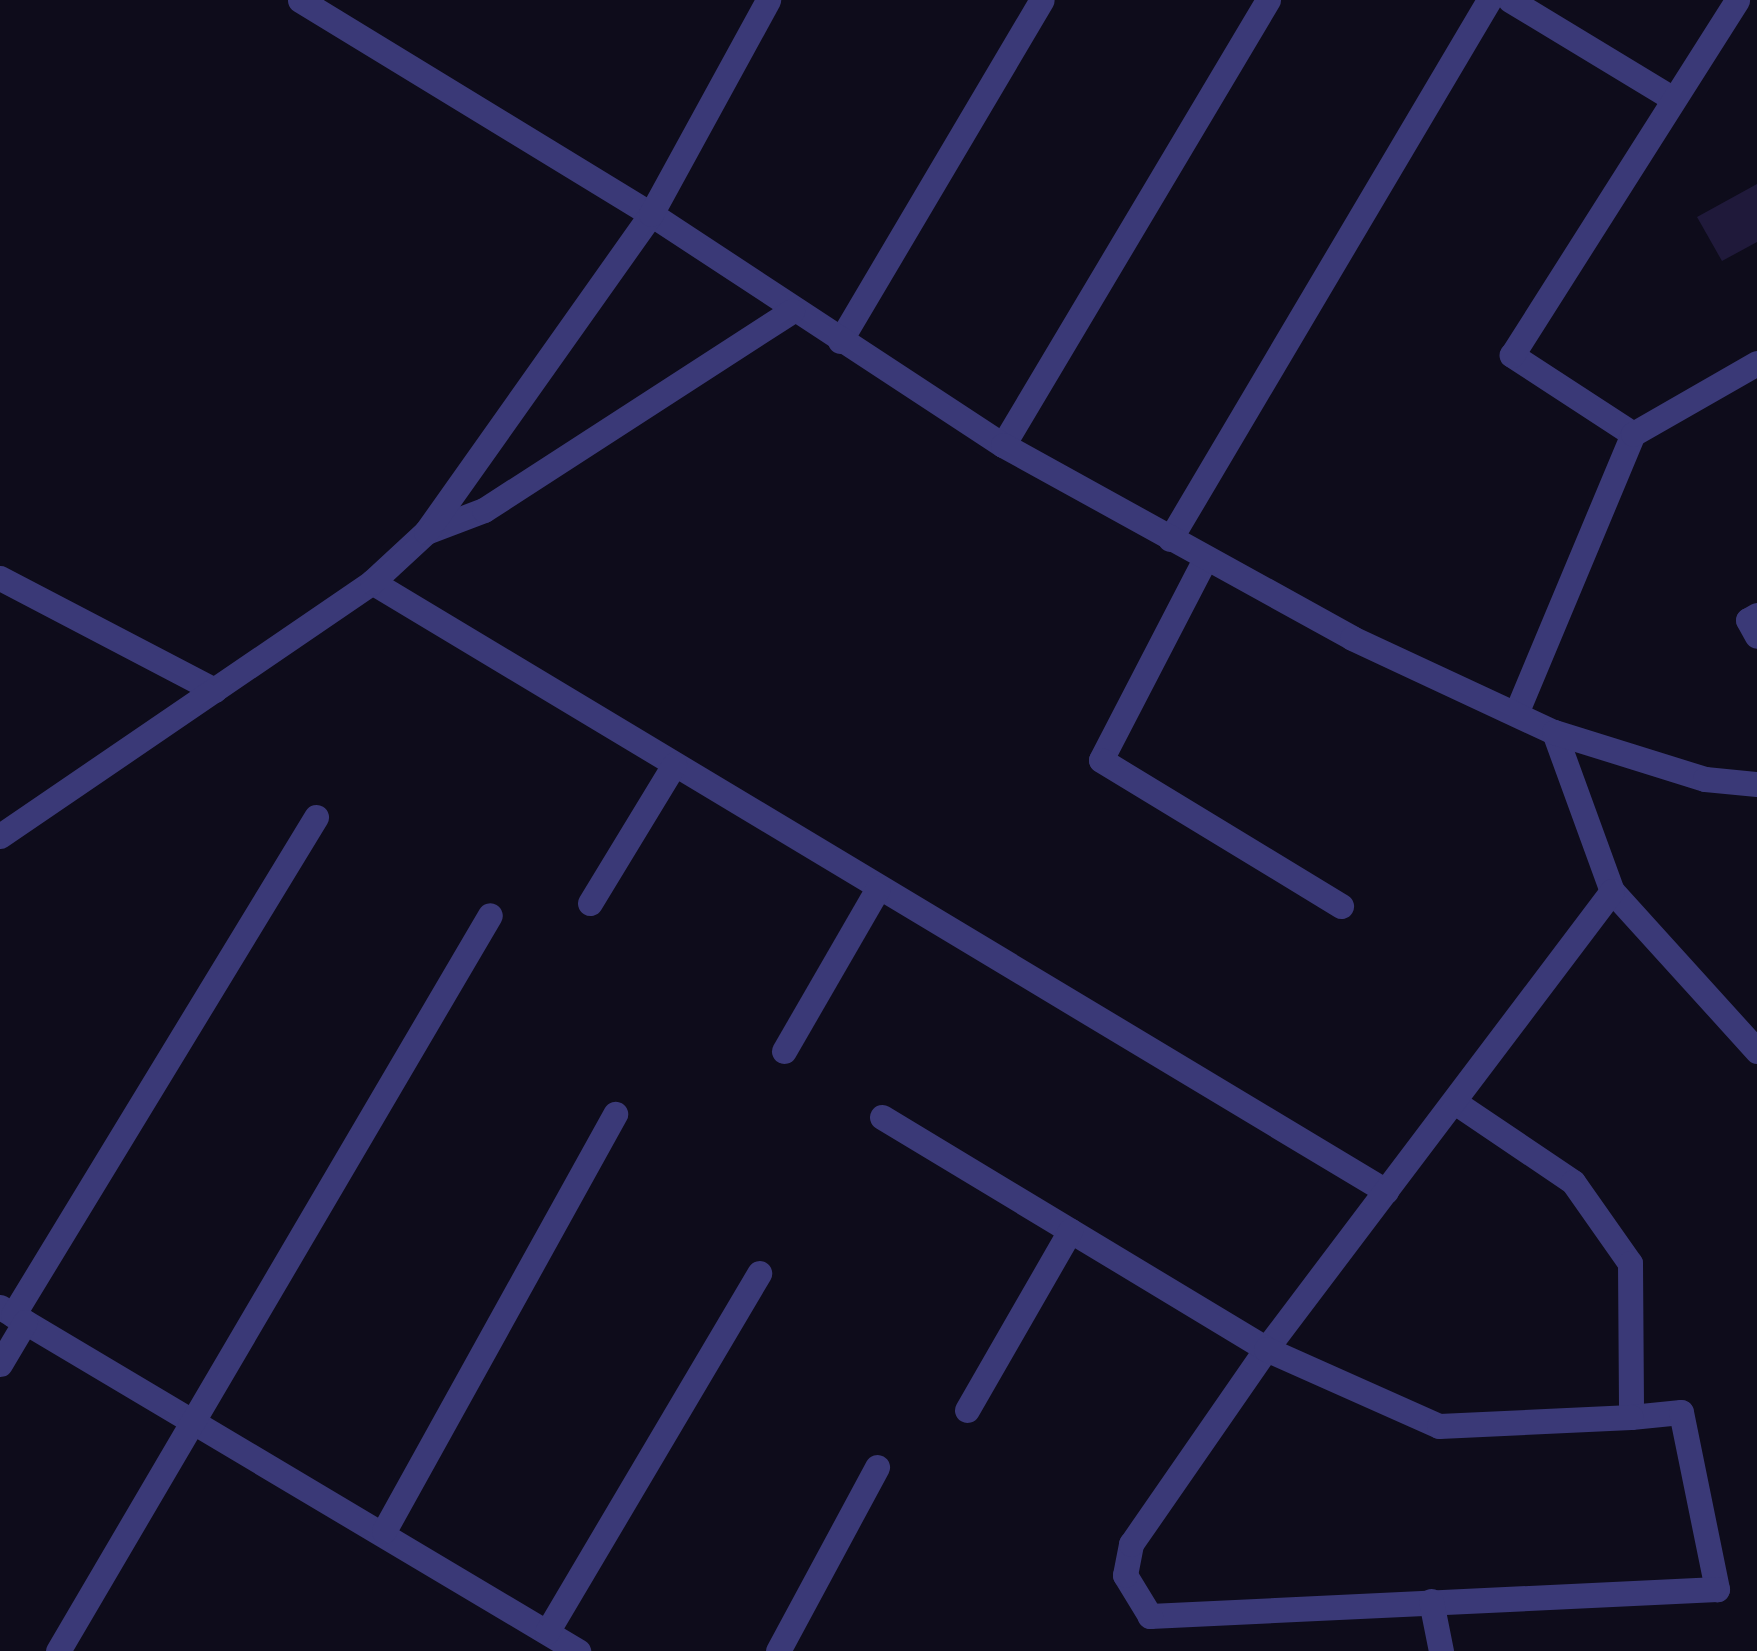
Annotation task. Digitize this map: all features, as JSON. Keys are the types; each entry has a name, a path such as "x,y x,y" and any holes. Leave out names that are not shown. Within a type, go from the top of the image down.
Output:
{"street":[{"path":"300,0 651,214 792,311 1002,445 1205,559 1352,638 1517,711 1554,732 1704,779 1757,784"},
{"path":"0,836 372,582 426,532 651,214 768,0"},
{"path":"840,341 1042,0"},
{"path":"1002,445 1268,0"},
{"path":"1170,539 1490,0"},
{"path":"1510,0 1670,97"},
{"path":"1634,434 1512,354 1670,97 1737,0"},
{"path":"426,532 484,510 792,311"},
{"path":"1517,711 1634,434 1757,363"},
{"path":"1205,559 1101,760 1342,906"},
{"path":"0,578 214,690"},
{"path":"372,582 1386,1190"},
{"path":"1757,615 1748,620 1757,636"},
{"path":"1554,732 1612,891 1757,1051"},
{"path":"590,903 674,765"},
{"path":"0,1364 13,1314 316,818"},
{"path":"784,1051 878,888"},
{"path":"882,1117 1266,1349 1439,1426 1681,1412 1716,1590 1150,1616 1125,1575 1131,1544 1266,1349 1456,1103 1612,891"},
{"path":"58,1651 490,915"},
{"path":"1456,1103 1573,1182 1630,1262 1632,1417"},
{"path":"384,1531 616,1114"},
{"path":"967,1410 1070,1231"},
{"path":"13,1314 190,1422 384,1531 560,1643 759,1272"},
{"path":"778,1651 877,1467"},
{"path":"1430,1601 1441,1651"}],"building":[{"path":"1757,184 1757,242 1722,261 1697,217"}]}
